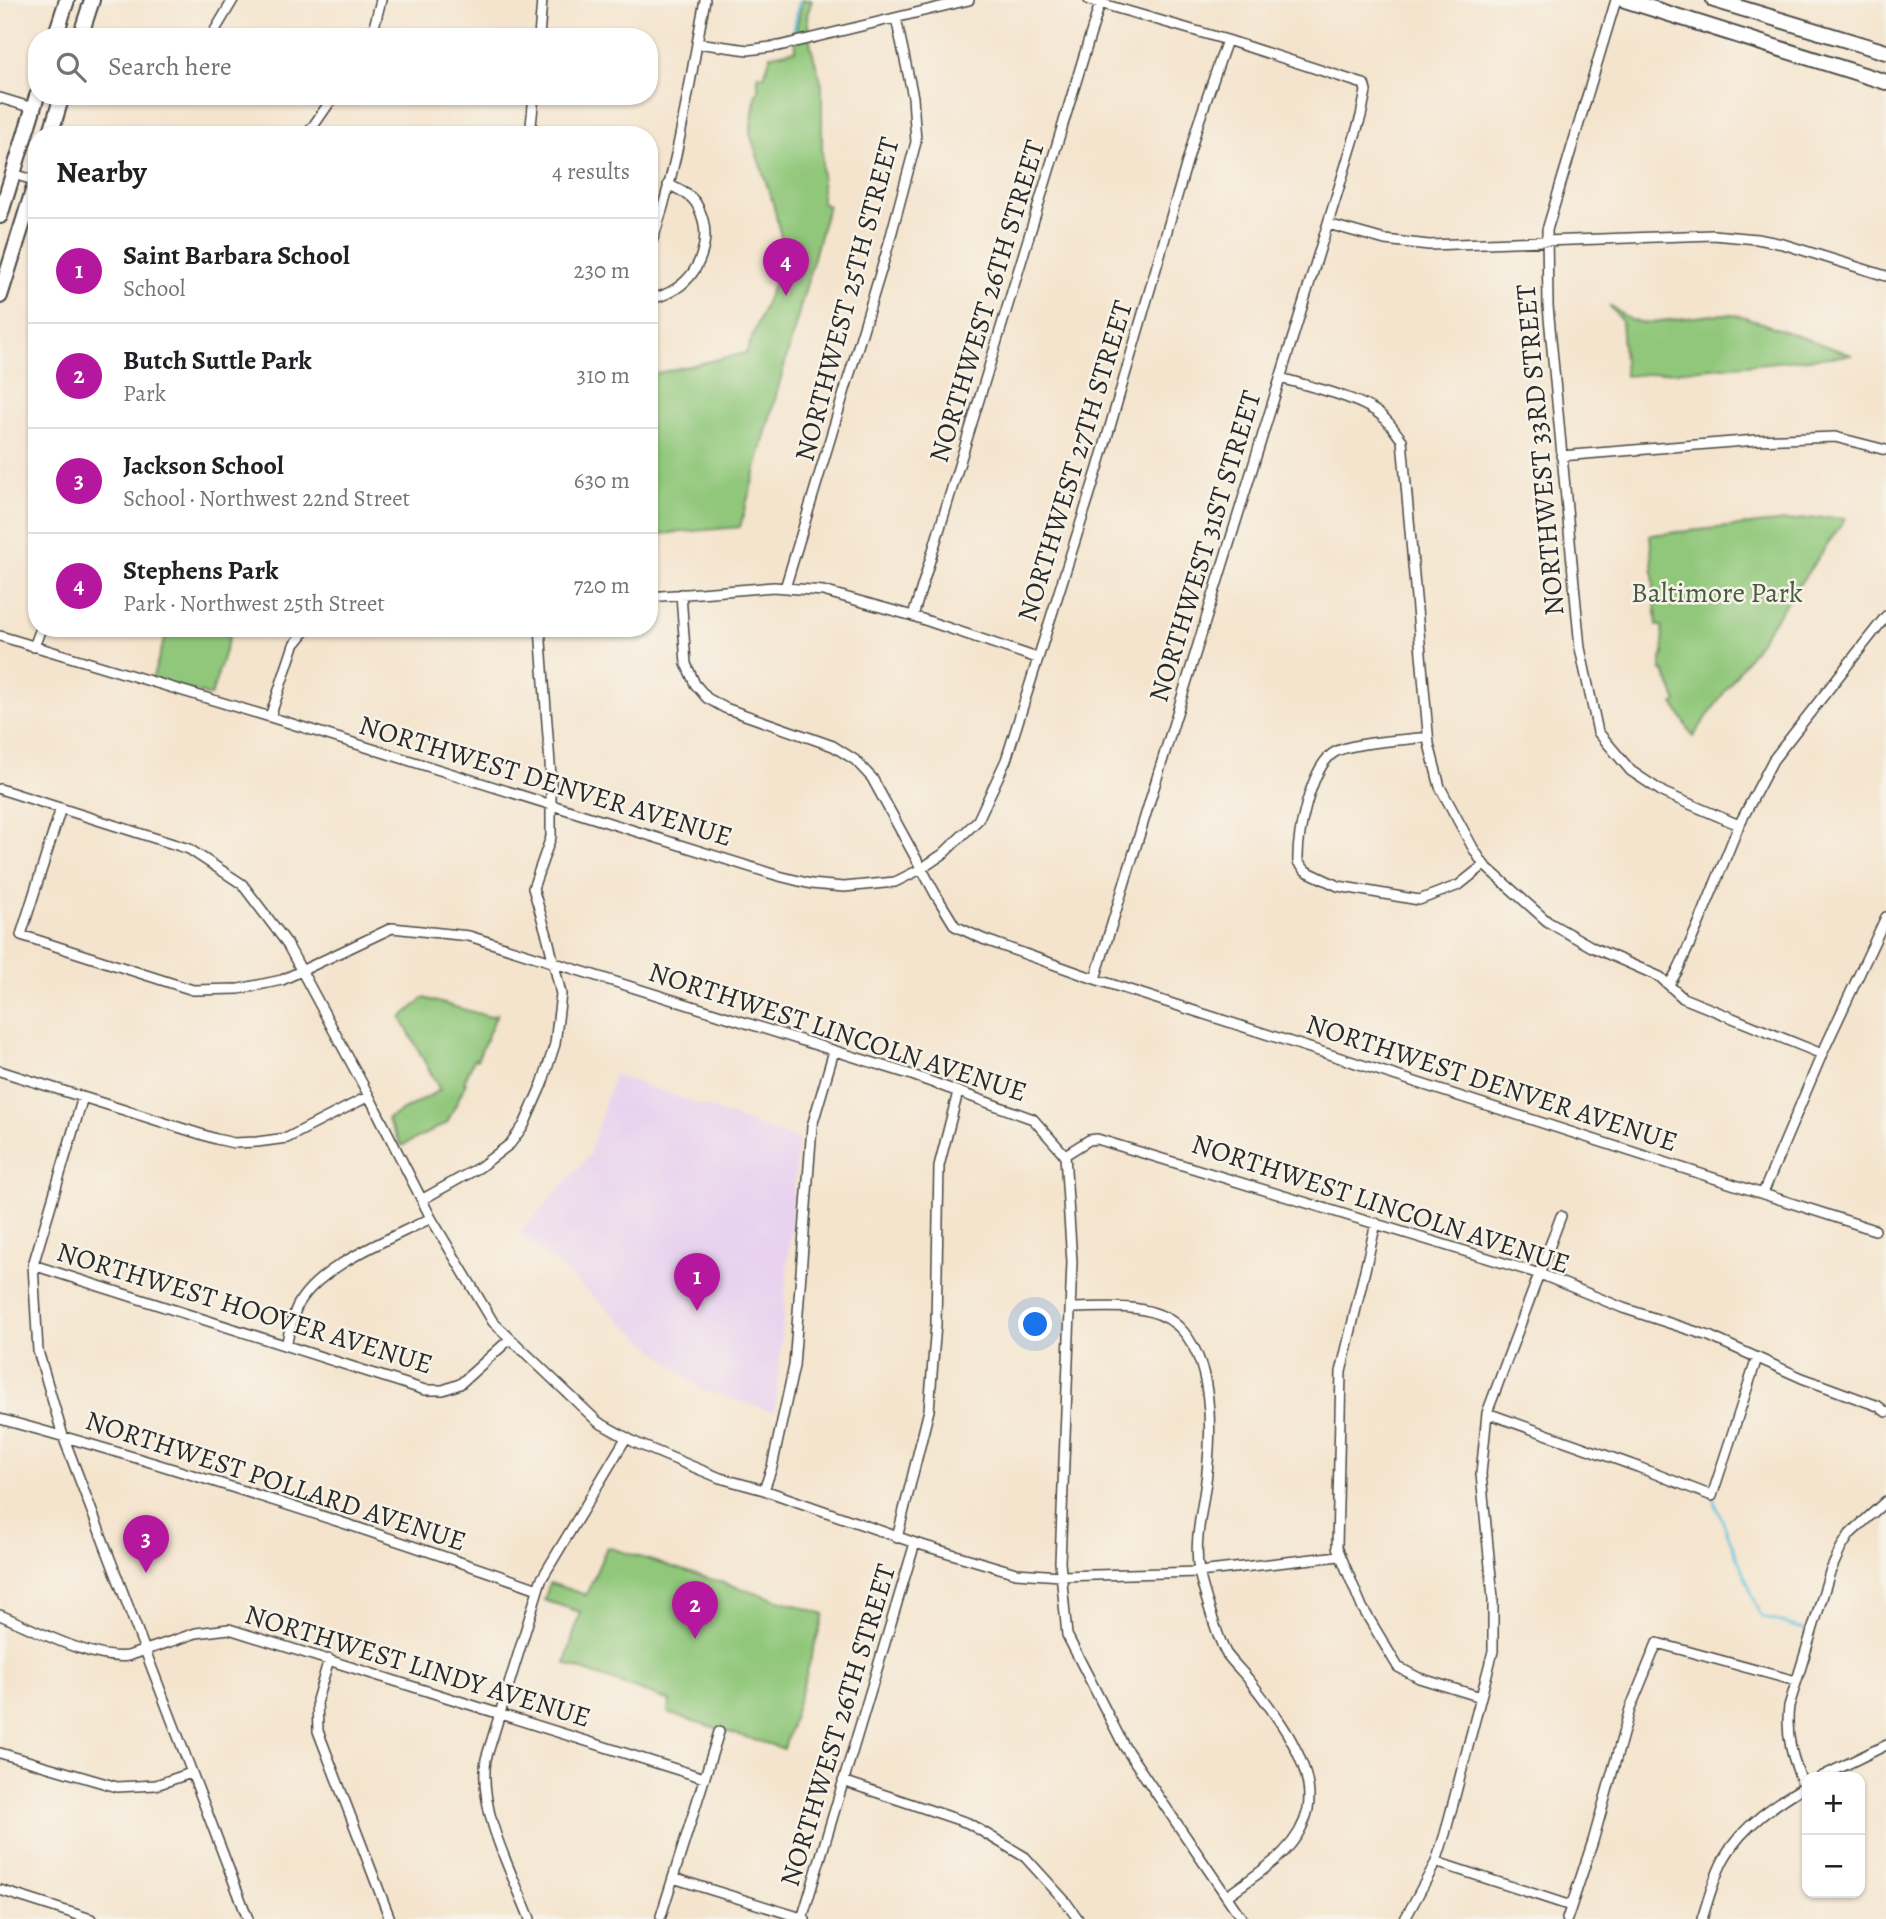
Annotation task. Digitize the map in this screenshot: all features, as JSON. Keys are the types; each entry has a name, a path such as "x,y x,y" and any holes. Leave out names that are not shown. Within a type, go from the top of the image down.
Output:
{"main road":[{"path":"58,28 67,0"},
{"path":"83,28 92,0"},
{"path":"1625,0 1886,82"},
{"path":"1714,0 1886,52"},
{"path":"0,216 34,105"},
{"path":"53,126 59,105"},
{"path":"0,296 6,255 28,200"}],"street":[{"path":"216,28 233,0"},
{"path":"374,28 381,0"},
{"path":"540,28 542,0"},
{"path":"658,219 668,184 705,0"},
{"path":"697,43 758,49 804,41 970,0"},
{"path":"1089,0 1227,40"},
{"name":"NORTHWEST 33RD STREET","path":"1616,0 1545,241 1548,306 1580,648 1598,732 1630,771 1664,793 1739,825"},
{"name":"NORTHWEST 26TH STREET","path":"914,616 1101,2"},
{"name":"NORTHWEST 25TH STREET","path":"785,588 867,318 916,142 913,97 896,18"},
{"name":"NORTHWEST 31ST STREET","path":"1095,979 1362,116 1366,92 1364,84 1227,40"},
{"name":"NORTHWEST 27TH STREET","path":"921,869 943,854 978,820 1006,760 1098,468 1199,124 1227,40"},
{"path":"0,98 28,101"},
{"path":"313,126 328,105"},
{"path":"531,126 533,105"},
{"path":"13,174 28,178"},
{"path":"658,298 681,287 695,273 704,244 698,205 689,196 668,184"},
{"path":"1328,224 1385,240 1429,245 1713,235 1758,239 1783,244 1886,276"},
{"path":"1280,378 1334,393 1371,408 1384,417 1402,440 1429,737 1440,788 1484,865 1548,922 1592,947 1660,977 1670,983 1683,998 1822,1054"},
{"path":"1561,456 1757,440 1835,437 1886,450"},
{"path":"658,596 785,588 823,591 914,616 1037,657"},
{"path":"681,594 686,664 695,684 707,698 725,708 833,746 855,760 872,778 921,869 956,926 983,939 1095,979"},
{"path":"1670,983 1694,934 1739,825 1773,760 1886,616"},
{"name":"NORTHWEST DENVER AVENUE","path":"0,636 779,876 811,884 844,887 895,882 921,869"},
{"path":"34,647 38,637"},
{"path":"270,717 294,645 301,637"},
{"path":"423,1199 480,1167 510,1144 524,1125 542,1084 555,1044 561,994 533,888 551,837 551,777 541,637"},
{"path":"1429,737 1346,748 1332,754 1323,765 1307,799 1297,850 1298,862 1306,871 1338,886 1406,900 1419,900 1459,885 1484,865"},
{"path":"0,789 188,849 242,884 286,942 431,1218 493,1322 598,1422 626,1438 720,1478 764,1490 915,1544 1016,1573 1061,1576 1199,1572 1339,1556"},
{"name":"NORTHWEST LINCOLN AVENUE","path":"61,808 21,935 193,990 239,989 282,980 392,928 469,936 834,1051 1033,1119 1065,1155 1089,1140 1097,1139 1540,1275 1623,1308 1709,1336 1878,1406 1886,1412"},
{"path":"1763,1193 1822,1054 1886,917"},
{"name":"NORTHWEST DENVER AVENUE","path":"1095,979 1875,1230"},
{"path":"764,1490 772,1467 794,1366 812,1126 834,1051"},
{"path":"0,1070 234,1143 287,1138 369,1096"},
{"name":"NORTHWEST 26TH STREET","path":"897,1538 929,1410 936,1324 939,1166 958,1092"},
{"path":"83,1097 33,1265 38,1351 64,1436 248,1919"},
{"path":"1065,1155 1072,1262 1061,1576 1067,1635 1124,1746 1242,1919"},
{"path":"1405,1919 1436,1862 1493,1651 1493,1598 1481,1474 1487,1413 1561,1216"},
{"path":"286,1346 296,1308 307,1292 329,1270 431,1218"},
{"path":"1376,1223 1340,1372 1337,1547 1362,1607 1398,1667 1419,1678 1481,1697"},
{"name":"NORTHWEST HOOVER AVENUE","path":"33,1265 425,1390 443,1390 460,1384 510,1339"},
{"path":"1070,1308 1133,1307 1161,1317 1178,1327 1197,1354 1208,1389 1207,1471 1197,1544 1199,1572 1226,1652 1251,1682 1295,1746 1303,1763 1308,1797 1307,1810 1296,1838 1281,1857 1227,1896"},
{"path":"1487,1413 1638,1466 1712,1496 1757,1358"},
{"name":"NORTHWEST POLLARD AVENUE","path":"0,1419 64,1436 365,1529 538,1589"},
{"path":"530,1919 486,1802 484,1773 499,1713 538,1589 626,1438"},
{"path":"1802,1779 1794,1764 1786,1727 1788,1706 1830,1572 1841,1548 1850,1534 1886,1501"},
{"name":"NORTHWEST 26TH STREET","path":"803,1919 915,1544"},
{"name":"NORTHWEST LINDY AVENUE","path":"0,1615 102,1656 117,1658 196,1633 229,1629 704,1779"},
{"path":"1567,1919 1593,1841 1630,1709 1657,1643 1796,1681"},
{"path":"329,1659 317,1700 318,1731 390,1919"},
{"path":"661,1916 719,1732"},
{"path":"1831,1772 1886,1745"},
{"path":"0,1753 117,1787 156,1785 191,1773"},
{"path":"843,1782 968,1824 991,1837 1025,1857 1078,1919"},
{"path":"1702,1919 1716,1876 1731,1848 1772,1806 1802,1788"},
{"path":"1436,1862 1571,1906"},
{"path":"673,1878 803,1919"},
{"path":"0,1890 91,1919"}],"shaded area":[{"path":"614,1074 798,1140 775,1412 700,1389 520,1233 589,1156"}],"green space":[{"path":"802,0 812,0 807,15 811,47 822,85 822,203 828,206 740,527 658,534 658,373 746,353 785,254 773,203 750,134 758,92 758,75 764,76 771,55 796,50 795,36"},
{"path":"1609,305 1631,320 1643,323 1721,314 1742,316 1852,355 1625,376 1621,320"},
{"name":"Baltimore Park","path":"1826,517 1845,519 1693,737 1674,704 1677,702 1664,671 1661,671 1661,657 1664,656 1662,626 1657,626 1650,535"},
{"path":"165,637 229,637 211,696 152,679"},
{"path":"424,998 490,1017 497,1014 477,1060 474,1059 447,1123 402,1146 387,1119 440,1090 401,1018"},
{"path":"607,1547 824,1614 784,1749 668,1713 670,1701 565,1664 580,1612 544,1600 550,1583 586,1595"}],"waterway":[{"path":"793,36 799,0"},
{"path":"1714,1500 1761,1616 1806,1630"}],"place":[{"name":"Stephens Park","path":"786,296"},
{"name":"Saint Barbara School","path":"697,1311"},
{"name":"Jackson School","path":"146,1573"},
{"name":"Butch Suttle Park","path":"695,1639"}]}
